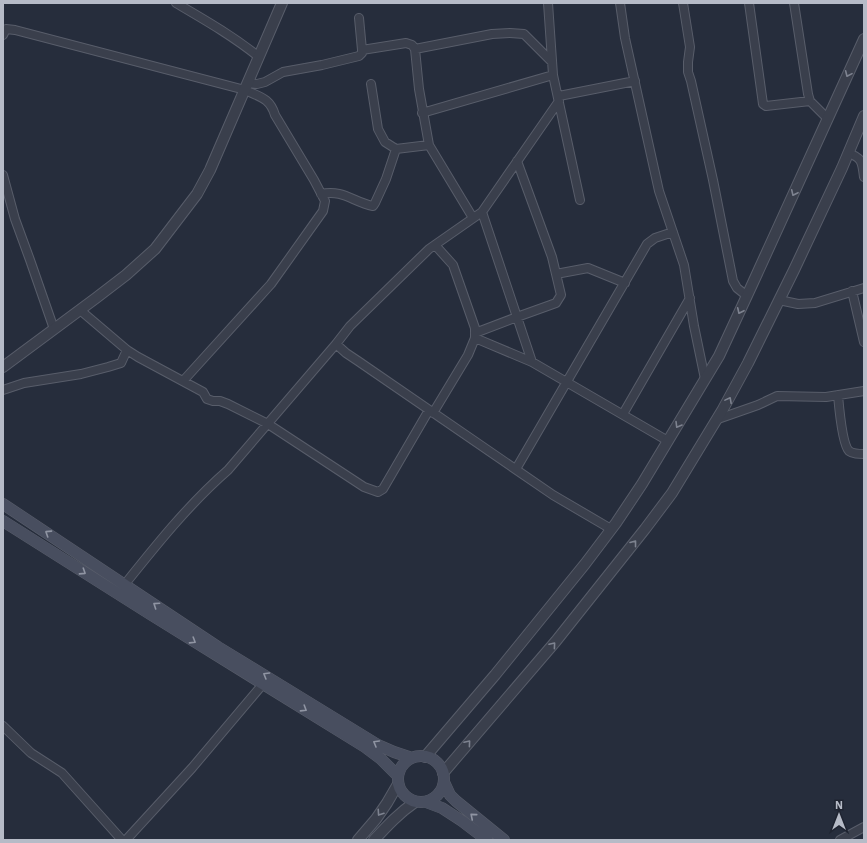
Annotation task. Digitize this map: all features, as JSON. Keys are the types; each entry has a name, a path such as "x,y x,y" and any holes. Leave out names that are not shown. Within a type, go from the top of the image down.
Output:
{"main road":[{"path":"4,504 218,646 378,745 412,758"},
{"path":"3,521 365,747 381,759 398,780 402,793 410,800 442,808 462,821 486,840"},
{"path":"398,780 403,765 412,758 418,756 433,760 439,766 450,795 504,840"},
{"path":"420,802 432,799 438,795 442,789 443,778"}],"street":[{"path":"176,3 241,42 259,57"},
{"path":"3,367 126,275 155,249 197,194 210,170 282,3"},
{"path":"548,3 553,75 580,200"},
{"path":"620,3 625,38 660,191 684,265 694,326 705,379"},
{"path":"683,3 690,48 688,72 711,172 733,281 737,288 747,296"},
{"path":"749,3 763,104 766,106 810,101"},
{"path":"794,3 810,101 828,118"},
{"path":"246,87 265,82 283,72 359,56 362,53 359,18"},
{"path":"3,35 6,29 15,30 246,87 268,100 273,107 275,115 325,201 323,211 271,284 182,381"},
{"path":"415,49 492,34 524,34 552,62"},
{"path":"425,757 495,675 585,564 642,484 719,356 864,39"},
{"path":"362,50 406,43 412,45 415,49 422,113 429,145 474,218"},
{"path":"422,113 553,75"},
{"path":"125,584 174,523 210,485 228,470 350,326 429,249 482,212 559,99 635,82"},
{"path":"372,84 378,129 385,142 396,149 429,145"},
{"path":"443,778 556,641 672,493 718,419 748,363 780,300 864,116"},
{"path":"321,194 329,192 336,193 373,206 386,179 396,149"},
{"path":"848,153 857,156 862,161 864,177"},
{"path":"475,336 517,317 556,303 561,295 552,257 517,161"},
{"path":"3,175 14,219 54,329"},
{"path":"482,212 532,362"},
{"path":"516,469 647,244 655,238 674,232"},
{"path":"80,310 127,350 138,357 203,392 207,399 228,404 268,424 364,487 378,492 383,489 468,355 475,336 474,328 452,265 435,245"},
{"path":"556,274 588,268 625,283"},
{"path":"780,300 798,304 815,303 864,288"},
{"path":"852,291 864,337"},
{"path":"622,414 690,298"},
{"path":"475,336 532,362 668,441"},
{"path":"336,344 354,359 553,495 611,529"},
{"path":"3,390 24,383 81,374 108,367 120,363 127,350"},
{"path":"718,419 758,405 777,396 826,397 864,391"},
{"path":"838,395 844,441 848,450 854,454 864,454"},
{"path":"126,840 192,768 263,684"},
{"path":"3,726 31,754 62,773 122,840"},
{"path":"358,840 388,802 398,780"},
{"path":"374,840 390,822 403,811 420,802"},
{"path":"840,840 864,827"}]}
